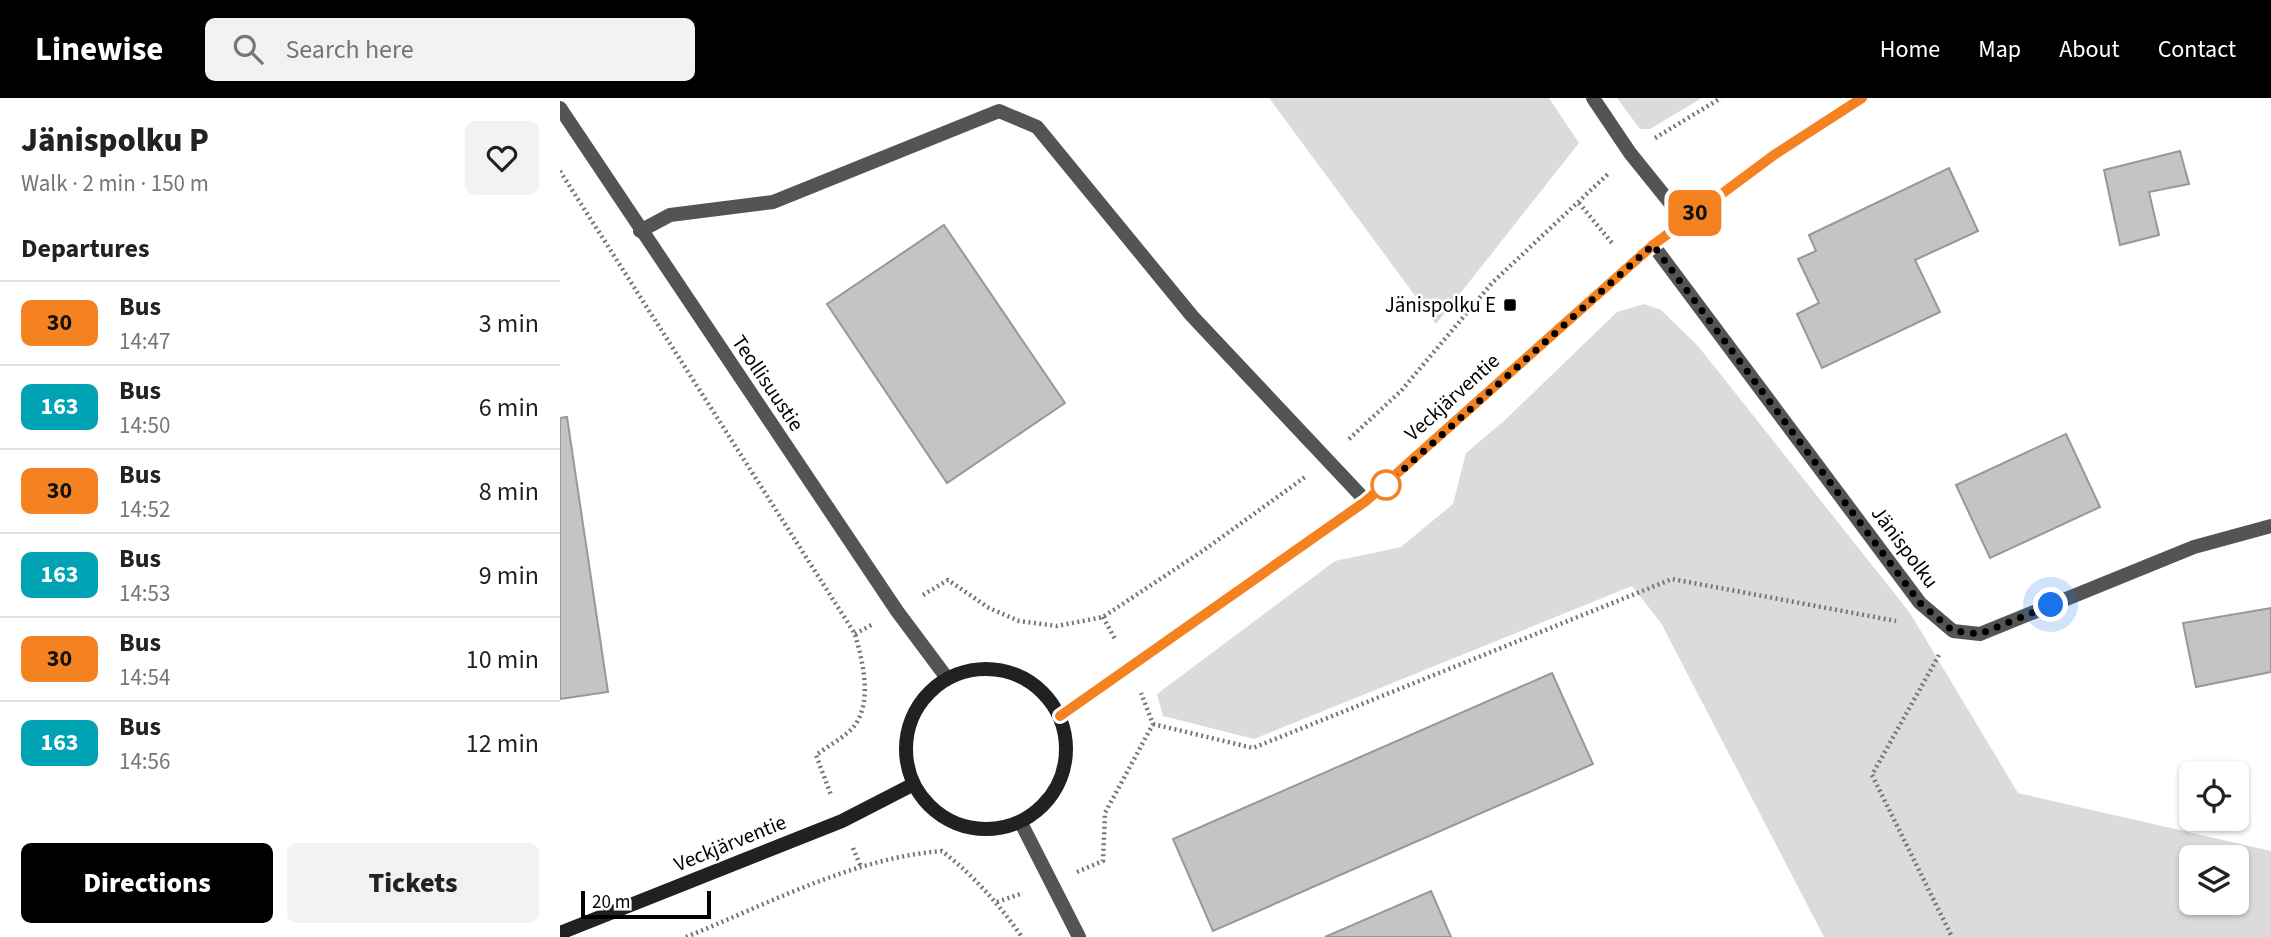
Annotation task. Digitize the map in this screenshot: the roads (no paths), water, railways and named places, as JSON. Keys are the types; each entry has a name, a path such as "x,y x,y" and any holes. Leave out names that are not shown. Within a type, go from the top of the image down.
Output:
{"main road":[{"path":"979,668 1012,673 1040,689 1060,716 1067,746 1062,777 1046,804 1021,823 990,831 959,826 932,810 912,785 904,755 908,724 923,697 947,678 979,668"},
{"name":"Veckjärventie","path":"560,933 842,821 912,785"}],"street":[{"path":"1592,98 1630,153 1684,220"},
{"name":"Veckjärventie","path":"1060,716 1366,501 1653,245 1774,155 1862,98"},
{"name":"Teollisuustie","path":"560,107 897,611 947,678"},
{"path":"640,230 670,215 773,202 999,111 1037,127 1192,316 1366,501"},
{"name":"Jänispolku","path":"1653,245 1920,603 1953,631 1980,634 2194,547 2271,526"},
{"path":"1021,823 1079,937"}],"place":[{"name":"Jänispolku E","path":"1510,305"}]}
